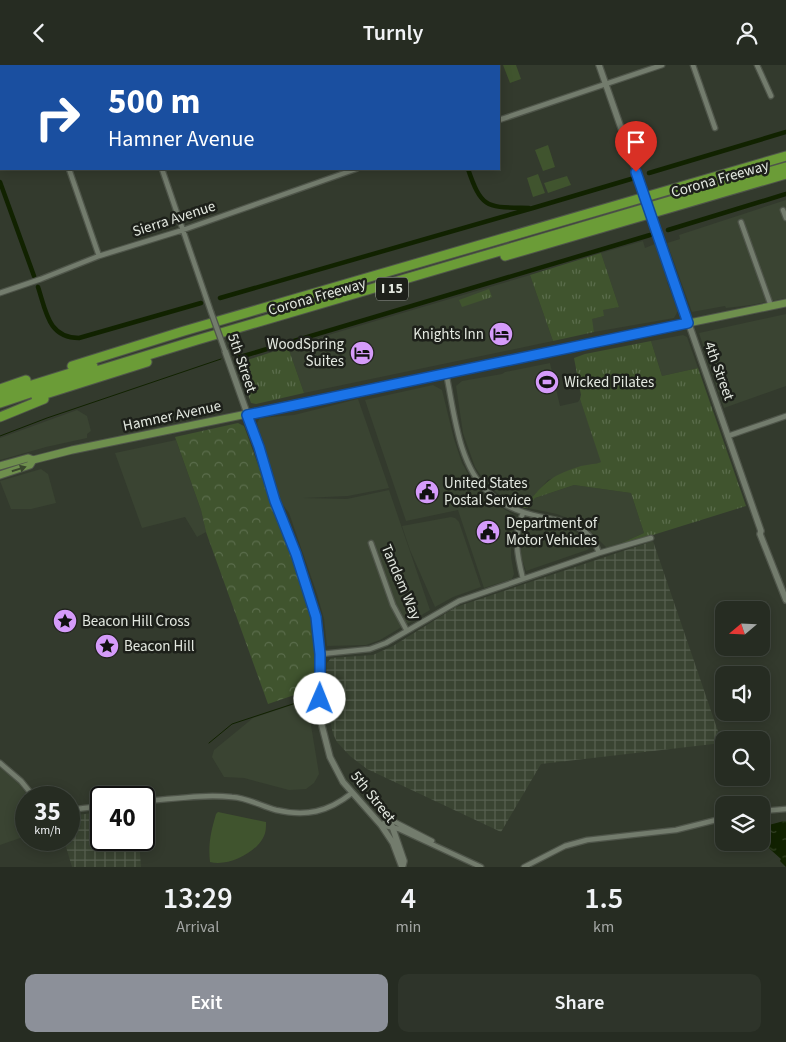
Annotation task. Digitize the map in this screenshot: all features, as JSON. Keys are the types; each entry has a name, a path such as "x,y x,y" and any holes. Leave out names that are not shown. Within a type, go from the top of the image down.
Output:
{"highway":[{"name":"Corona Freeway","path":"0,389 184,331 786,155"},
{"path":"0,403 93,372 786,162"},
{"path":"0,395 206,331 786,167"},
{"name":"Corona Freeway","path":"0,409 190,348 786,174"},
{"path":"437,267 471,248"},
{"name":"I 15","path":"437,267 475,264"},
{"path":"0,417 96,378"},
{"path":"0,385 22,381"}],"main road":[{"name":"Hamner Avenue","path":"0,475 30,465 33,460 72,450 786,303"},
{"name":"Hamner Avenue","path":"0,466 28,457 33,460"}],"street":[{"name":"4th Street","path":"599,65 760,533 786,600"},
{"path":"500,121 662,65"},
{"path":"693,65 715,128"},
{"path":"757,65 771,95"},
{"path":"70,170 99,256"},
{"name":"5th Street","path":"162,170 259,447 275,501 296,554 313,605 319,630 320,699 323,733 330,757 336,770 352,793 381,825 392,843 402,867"},
{"name":"Sierra Avenue","path":"0,293 99,256 183,230 353,170"},
{"path":"784,211 786,218"},
{"path":"741,221 772,306"},
{"path":"446,373 456,425 466,459 474,475 486,490 502,503 523,513 560,520 581,529 593,539 599,553"},
{"path":"728,436 786,416"},
{"path":"523,513 518,525 516,541 523,579"},
{"path":"320,654 370,649 386,643 459,601 599,553 651,538"},
{"name":"Tandem Way","path":"371,543 393,605 407,631"},
{"path":"0,763 25,786"},
{"path":"155,800 216,796 233,797 248,799 276,810 305,814 335,805 352,793"},
{"path":"770,810 786,809"},
{"path":"524,867 565,846 587,840 676,830 715,820"},
{"path":"381,825 387,821 395,822 475,864"},
{"path":"381,825 392,826 481,867"},
{"path":"392,826 404,861 402,867"}],"shaded area":[{"path":"786,200 786,298 751,305 726,308 725,306 692,312 667,243 680,239 679,235"},
{"path":"643,241 645,248 657,243 669,280 667,282 678,311 674,318 594,332 591,319 604,316 602,310 619,307 601,253"},
{"path":"530,275 553,341 304,393 288,347"},
{"path":"786,314 786,386 724,408 699,333"},
{"path":"683,335 687,337 698,368 662,376 651,341"},
{"path":"550,363 560,406 578,402 580,399 602,462 548,480 523,508 506,500 497,493 483,479 475,467 463,433 456,386 462,381"},
{"path":"433,385 442,390 454,439 467,472 488,499 512,514 514,519 511,557 514,574 512,579 484,588 458,510 406,521 365,400"},
{"path":"358,399 389,488 348,496 303,498 347,499 389,490 430,610 380,640 366,645 327,646 324,619 317,594 289,513 279,500 269,472 257,423 260,418 294,415"},
{"path":"77,410 87,416 91,431 87,434 87,438 0,460 0,438"},
{"path":"176,440 201,510 206,532 197,537 185,517 142,528 115,453"},
{"path":"41,469 48,474 56,503 31,509 11,509 0,481"},
{"path":"574,485 631,493 644,533 608,549 592,533 575,521 557,514 528,508 535,498"},
{"path":"451,517 459,522 481,587 453,597 435,607 410,550 402,526"},
{"path":"530,519 554,523 570,529 584,537 591,546 587,550 526,571 521,556 521,535 524,523"},
{"path":"653,541 718,731 715,731 715,744 541,764 501,832 367,769 350,756 337,742 333,734 329,715 327,663 331,658 373,655 393,646 456,607"},
{"path":"316,697 317,703 311,706 309,713 319,774 314,783 306,789 289,790 244,778 224,777 212,757 214,750 253,718"},
{"path":"0,767 21,786 15,786 15,840 0,845"},
{"path":"90,813 90,851 140,851 141,867 72,867 67,851 80,851 80,815"}],"green space":[{"path":"503,65 516,65 521,79 510,83"},
{"path":"548,145 555,167 543,171 535,150"},
{"path":"538,174 545,193 533,197 527,178"},
{"path":"567,176 571,185 548,193 544,183"},
{"path":"601,253 619,307 603,310 604,316 592,319 594,332 553,341 530,275"},
{"path":"489,289 492,297 462,307 459,300"},
{"path":"651,341 662,376 698,368 746,506 608,549 644,533 631,493 574,485 535,498 528,508 523,508 553,478 568,470 601,462 580,399 581,395 574,358 585,354"},
{"path":"288,347 304,393 256,404 251,403 240,372 247,360"},
{"path":"238,423 244,426 307,600 316,654 315,688 268,704 206,532 201,510 175,437"},
{"path":"218,812 266,822 265,832 259,844 247,854 233,861 210,862 210,838"}],"water":[{"path":"786,821 786,867 780,861 781,859 770,849 770,825"}],"waterway":[{"path":"649,173 786,132"},
{"path":"468,170 482,199 488,203 495,206 529,208"},
{"path":"220,298 631,179"},
{"path":"0,182 34,276"},
{"path":"668,230 786,194"},
{"path":"240,357 650,235"},
{"path":"38,287 50,322 61,333 69,337 79,338 201,303"},
{"path":"0,436 47,418 221,359"},
{"path":"209,743 232,724 314,697"}],"place":[{"name":"Knights Inn","path":"501,334"},
{"name":"WoodSpring Suites","path":"362,353"},
{"name":"Wicked Pilates","path":"547,382"},
{"name":"United States Postal Service","path":"427,492"},
{"name":"Department of Motor Vehicles","path":"488,532"},
{"name":"Beacon Hill Cross","path":"65,621"},
{"name":"Beacon Hill","path":"107,646"}],"route":[{"path":"320,699 319,630 313,605 296,554 275,501 259,447 247,415 688,323 636,172"}]}
